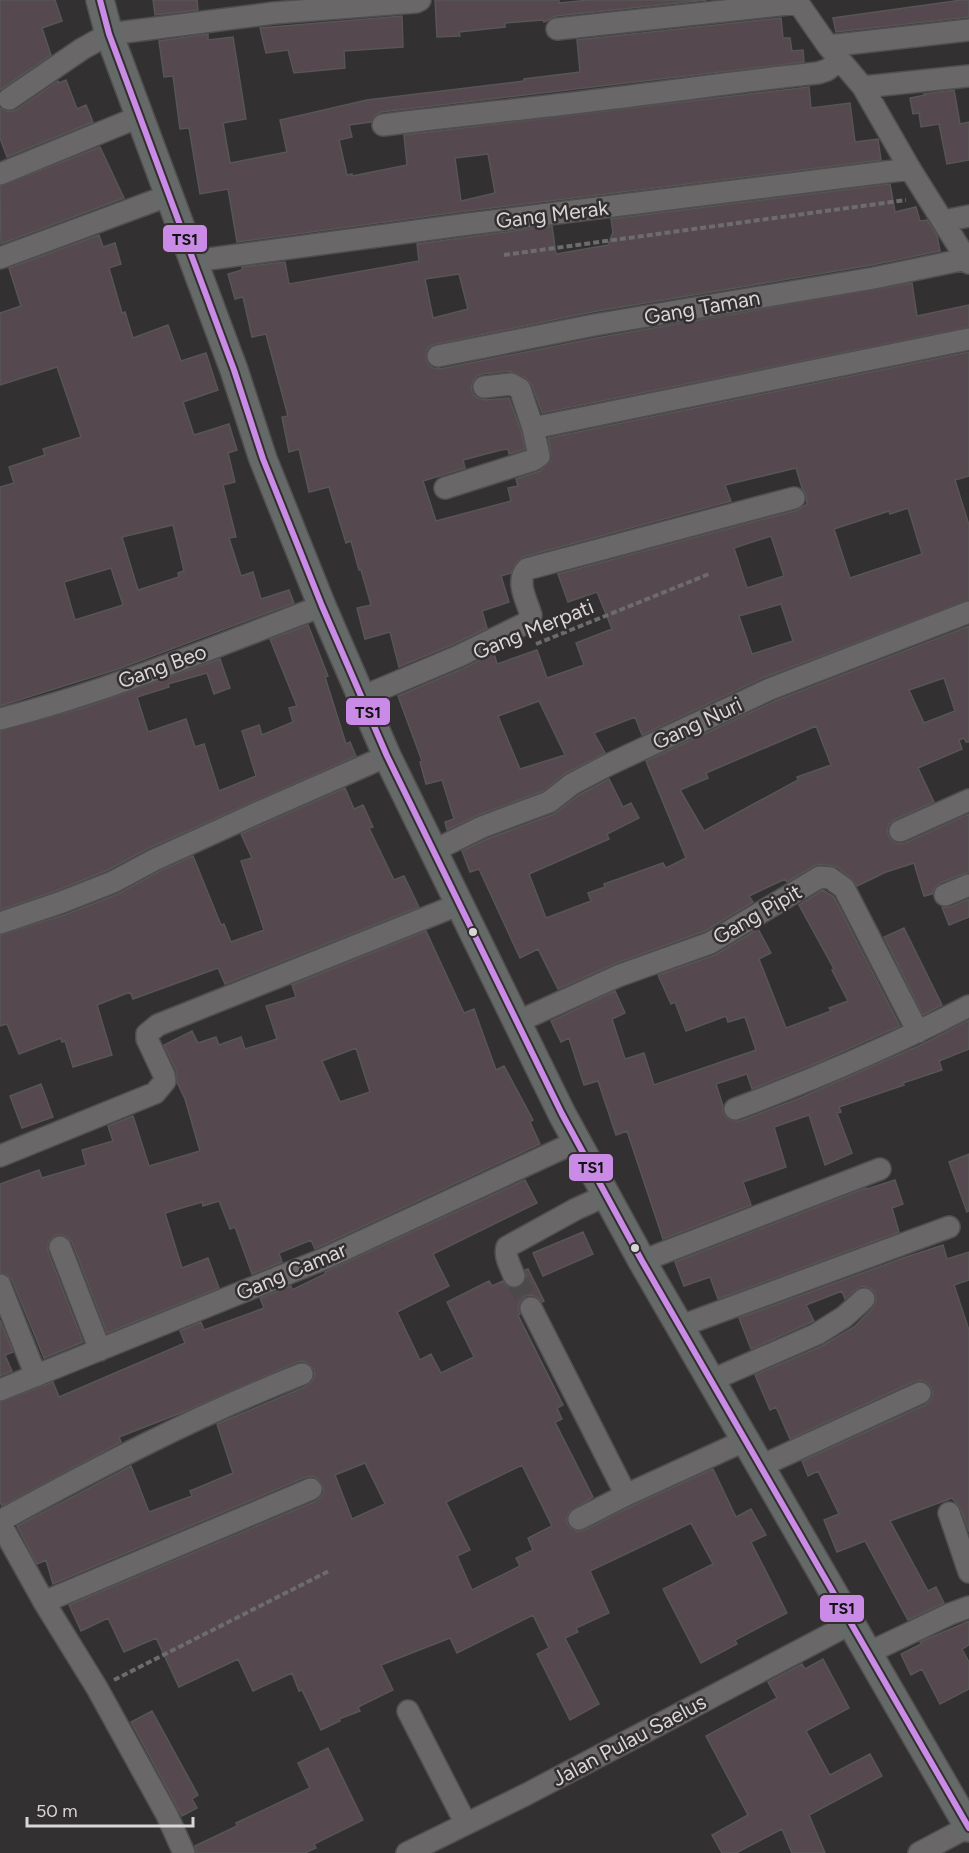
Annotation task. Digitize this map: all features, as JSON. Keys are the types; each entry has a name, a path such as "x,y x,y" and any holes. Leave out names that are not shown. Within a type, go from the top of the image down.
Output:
{"main road":[{"path":"100,0 110,34 234,370 263,459 322,606 387,756 562,1114 642,1261 969,1828"}],"street":[{"path":"9,99 82,49 110,34 274,13 420,0"},
{"path":"557,29 797,1 834,53 863,87 910,169 968,261"},
{"path":"834,53 969,30"},
{"path":"383,125 818,73 827,70 834,53"},
{"path":"863,87 969,76"},
{"path":"0,174 141,116"},
{"name":"Gang Merak","path":"194,261 910,169"},
{"path":"0,258 170,195"},
{"path":"943,221 969,216"},
{"name":"Gang Taman","path":"438,356 594,325 968,261"},
{"path":"533,428 969,339"},
{"path":"446,488 533,460 538,456 533,428 518,386 511,384 484,387"},
{"path":"362,697 459,656 526,622 531,615 522,579 527,569 794,498"},
{"name":"Gang Beo","path":"0,719 43,708 106,687 322,606"},
{"name":"Gang Nuri","path":"434,851 482,827 549,802 572,783 770,689 969,612"},
{"path":"0,923 113,882 255,813 387,756"},
{"path":"900,831 969,800"},
{"name":"Gang Pipit","path":"517,1022 618,976 710,943 820,877 830,878 844,888 918,1032"},
{"path":"945,895 969,885"},
{"path":"0,1156 159,1090 165,1081 164,1075 147,1039 147,1034 158,1025 460,904"},
{"path":"735,1109 918,1032 969,1006"},
{"name":"Gang Camar","path":"0,1390 326,1258 578,1141"},
{"path":"642,1261 880,1169"},
{"path":"514,1276 505,1252 507,1247 576,1209 607,1195"},
{"path":"681,1326 949,1227"},
{"path":"60,1247 100,1350"},
{"path":"0,1285 36,1376"},
{"path":"712,1380 817,1334 843,1317 864,1299"},
{"path":"531,1308 626,1495"},
{"path":"184,1853 167,1815 97,1688 44,1602 0,1522 73,1481 190,1423 302,1374"},
{"path":"761,1466 920,1393"},
{"path":"579,1519 746,1440"},
{"path":"44,1602 310,1489"},
{"path":"949,1513 969,1572"},
{"path":"868,1653 969,1607"},
{"name":"Jalan Pulau Saelus","path":"407,1853 527,1794 850,1624"},
{"path":"408,1711 466,1824"},
{"path":"919,1853 969,1828"}],"path":[{"path":"504,255 927,197"},
{"name":"Gang Merpati","path":"534,645 709,574"},
{"path":"97,1688 328,1571"}],"building":[{"path":"0,0 55,0 62,21 42,28 51,55 0,90"},
{"path":"153,0 197,0 198,10 155,15"},
{"path":"435,0 559,0 559,3 589,0 707,0 556,16 544,22 543,20 505,23 505,27 459,32 460,36 437,37"},
{"path":"969,0 969,17 836,32 833,18"},
{"path":"402,16 403,47 344,51 345,68 294,73 288,50 266,53 260,28"},
{"path":"781,18 783,38 790,38 792,51 803,50 804,62 381,112 375,115 371,122 349,125 352,137 339,140 347,175 352,174 352,176 407,165 404,135 809,87 811,108 850,103 855,142 878,139 881,160 237,242 228,189 200,194 189,128 180,129 173,76 164,77 159,41 208,34 208,40 233,37 246,119 223,123 230,163 287,152 280,120 367,100 580,72 577,40","holes":["488,154 495,193 461,201 455,158"]},
{"path":"66,80 77,109 86,105 93,122 7,157 0,138 0,108 9,112 16,110 58,81 59,83"},
{"path":"954,90 960,124 969,122 969,160 947,164 939,124 921,127 919,113 913,114 910,98"},
{"path":"100,147 124,198 1,244 0,186"},
{"path":"890,184 895,212 916,207 920,221 927,220 937,235 940,251 872,265 592,312 436,344 430,346 426,351 428,364 440,369 596,338 912,283 917,316 969,305 969,327 542,413 532,385 526,378 510,371 482,374 473,381 471,388 473,394 485,400 509,398 525,449 509,454 508,449 501,450 463,460 465,468 423,481 436,521 511,501 508,488 518,486 516,479 540,471 550,461 548,438 969,352 969,476 955,480 969,525 969,600 765,677 642,735 635,717 594,733 605,753 566,773 543,791 478,815 447,830 445,822 454,819 442,780 426,784 420,762 422,761 398,696 494,653 497,664 537,650 547,678 584,665 576,643 612,629 597,592 568,602 558,574 798,510 807,504 806,494 796,468 725,485 731,501 523,557 511,573 501,576 509,602 482,611 487,628 399,667 390,632 365,639 357,608 371,605 351,541 346,543 329,487 309,492 299,449 289,452 282,417 288,416 266,334 252,337 243,297 235,299 228,274 242,270 242,267 285,262 289,284 419,261 417,244 552,226 556,254 608,245 613,232 611,219","holes":["459,274 468,309 433,318 425,279","908,508 922,554 850,578 834,529 889,511 890,514","771,536 784,576 747,588 734,548","781,604 793,641 752,654 739,616","539,701 565,755 520,769 498,716"]},
{"path":"99,235 103,247 115,243 121,264 109,268 122,313 125,312 133,338 168,325 181,361 206,353 218,390 183,402 194,435 229,424 237,450 228,453 235,482 223,485 236,537 229,538 241,576 253,572 261,599 289,590 294,603 118,669 0,706 0,487 14,483 9,467 45,455 43,449 81,437 57,367 0,385 0,313 21,306 9,268","holes":["173,525 184,571 178,573 179,577 138,590 122,537","111,568 123,605 75,620 64,582"]},
{"path":"308,625 328,676 325,677 346,744 350,742 356,756 149,848 108,870 0,910 0,731 86,707 220,659 230,688 214,694 207,673 168,684 169,687 137,697 148,732 186,719 195,747 204,744 219,791 256,776 242,731 259,725 262,735 293,722 289,708 297,706 270,639"},
{"path":"969,626 969,742 966,742 964,738 959,740 962,749 918,768 934,802 894,820 889,824 887,830 893,842 905,843 969,814 969,872 940,883 932,894 924,896 914,863 886,872 857,886 837,867 821,864 787,882 785,879 749,896 753,902 705,931 614,964 558,989 538,949 520,958 479,869 470,872 462,851 487,839 554,814 579,795 609,779 623,807 631,803 639,818 607,834 609,839 529,874 546,918 591,901 588,893 605,887 604,884 663,863 666,868 686,858 646,761 775,701","holes":["944,678 955,711 924,723 909,690","816,726 831,765 797,777 798,780 704,831 680,790 708,778 706,773"]},
{"path":"345,788 354,809 363,805 373,827 369,828 394,880 404,876 419,907 225,984 218,968 133,999 130,992 97,1005 112,1055 73,1067 65,1041 62,1042 61,1038 19,1054 7,1024 0,1026 0,935 67,914 118,894 193,856 221,925 224,924 231,942 264,930 241,861 252,858 241,834"},
{"path":"823,890 834,897 900,1026 752,1089 747,1074 716,1084 723,1113 727,1118 740,1121 800,1098 923,1044 969,1020 969,1049 939,1061 942,1070 839,1107 841,1112 837,1113 852,1153 825,1165 809,1115 774,1127 786,1167 743,1182 751,1205 663,1239 627,1131 616,1135 598,1081 584,1085 569,1038 561,1042 551,1021 615,991 625,1013 612,1019 625,1059 644,1053 654,1085 756,1050 745,1017 728,1022 726,1016 686,1031 675,1002 671,1004 658,975 715,955 758,929 771,953 759,959 786,1028 831,1011 829,1008 848,1001 832,970 834,969 799,905"},
{"path":"969,899 969,917 949,925 942,907 950,907"},
{"path":"904,928 942,1005 923,1015 884,937"},
{"path":"426,931 464,1013 474,1009 496,1070 504,1066 533,1120 530,1122 540,1144 315,1249 311,1240 279,1253 282,1262 252,1274 235,1227 230,1229 219,1201 203,1206 202,1202 165,1213 182,1268 208,1258 219,1288 107,1333 72,1242 63,1235 55,1235 48,1244 48,1252 83,1342 44,1358 12,1280 0,1273 0,1184 39,1170 42,1178 86,1165 82,1150 113,1141 108,1126 133,1116 149,1166 200,1151 185,1099 177,1082 176,1070 164,1045 192,1031 198,1043 216,1037 219,1045 241,1037 245,1049 277,1039 266,1006 296,997 292,985","holes":["356,1048 370,1092 340,1102 322,1061"]},
{"path":"41,1084 53,1117 22,1128 10,1096"},
{"path":"969,1154 969,1211 967,1212 949,1162"},
{"path":"525,1180 537,1203 433,1254 449,1286 397,1312 420,1360 431,1354 441,1373 474,1357 447,1302 489,1281 492,1286 503,1281 506,1286 519,1288 524,1284 527,1277 525,1270 528,1269 544,1301 532,1295 526,1296 520,1302 518,1308 520,1314 518,1315 563,1405 557,1408 562,1419 555,1422 593,1497 569,1512 566,1518 568,1525 578,1532 585,1530 713,1469 736,1517 751,1509 766,1535 751,1542 787,1613 735,1640 737,1644 701,1663 663,1589 713,1564 691,1523 590,1571 609,1613 576,1628 578,1632 565,1638 599,1704 570,1720 537,1654 549,1648 533,1615 457,1653 450,1638 381,1665 393,1690 358,1707 360,1711 339,1719 340,1721 321,1730 302,1690 299,1691 292,1673 253,1691 238,1659 179,1687 156,1638 124,1652 108,1618 81,1631 69,1605 316,1501 324,1491 322,1484 313,1476 306,1477 53,1584 46,1560 37,1564 17,1526 131,1466 149,1512 192,1496 190,1491 233,1473 217,1424 307,1386 315,1375 314,1370 303,1361 297,1362 186,1411 119,1437 121,1442 2,1506 0,1502 0,1402 53,1382 59,1397 185,1343 180,1331 201,1322 204,1330 264,1308 260,1298 291,1286 292,1290 325,1272","holes":["365,1463 385,1504 352,1519 335,1475","522,1465 552,1526 528,1538 533,1550 516,1558 520,1566 472,1590 457,1556 470,1550 446,1502"]},
{"path":"895,1180 903,1204 892,1208 899,1232 718,1299 710,1277 684,1286 675,1262 866,1188"},
{"path":"583,1232 593,1254 543,1276 533,1253"},
{"path":"943,1245 947,1259 969,1252 969,1280 954,1285 969,1330 969,1532 961,1509 952,1498 890,1521 928,1591 936,1587 944,1603 908,1620 865,1541 837,1552 824,1520 839,1514 818,1471 808,1476 802,1461 925,1405 933,1395 931,1387 922,1380 915,1381 790,1439 776,1407 770,1410 755,1375 822,1346 854,1327 873,1308 876,1296 873,1290 862,1286 845,1299 842,1291 806,1305 814,1321 751,1349 739,1318"},
{"path":"0,1320 13,1352 5,1355 12,1371 0,1376"},
{"path":"969,1621 969,1645 962,1649 969,1662 969,1689 940,1704 922,1669 911,1675 901,1654 921,1644 920,1642"},
{"path":"823,1659 849,1708 806,1731 830,1775 870,1754 882,1776 809,1815 825,1853 792,1853 782,1829 736,1853 722,1853 712,1835 748,1815 706,1736 777,1698 768,1682 802,1664 805,1669"},
{"path":"152,1711 198,1795 192,1799 197,1808 182,1816 131,1722"},
{"path":"328,1748 363,1820 314,1844 316,1848 305,1853 197,1853 195,1846 237,1826 236,1823 310,1788 298,1763"}],"tunnel":[{"path":"514,1276 531,1308"}],"transit line":[{"name":"TS1","path":"100,0 109,34 234,370 263,459 322,606 387,756 562,1114 642,1261 969,1828"}]}
